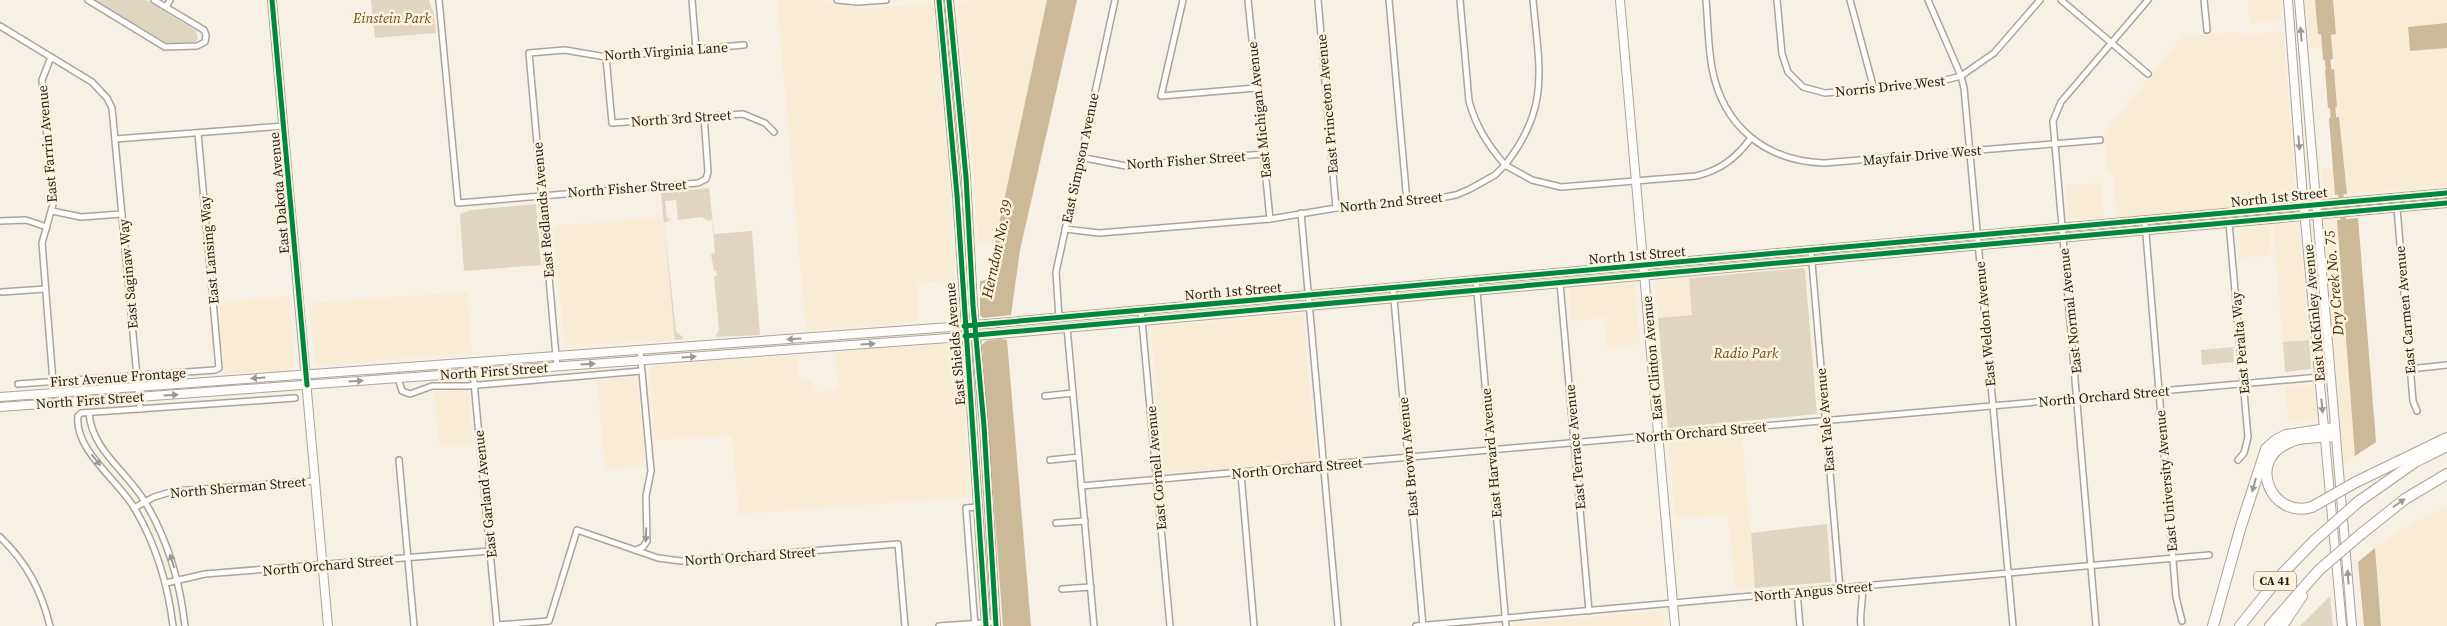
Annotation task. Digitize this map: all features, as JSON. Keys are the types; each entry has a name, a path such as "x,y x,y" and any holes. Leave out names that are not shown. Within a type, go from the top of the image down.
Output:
{"highway":[{"path":"2330,433 2286,444 2273,454 2266,470 2269,489 2280,502 2295,509 2312,506 2356,482 2447,438"},
{"path":"2213,626 2260,462 2266,449 2276,440 2286,435 2330,433"},
{"name":"CA 41","path":"2240,626 2282,574 2315,540 2358,502 2415,462 2447,446"},
{"name":"CA 41","path":"2270,626 2320,570 2361,534 2397,504 2447,474"},
{"path":"2282,626 2320,570"}],"main road":[{"name":"East Dakota Avenue","path":"272,0 308,385 328,626"},
{"name":"East Shields Avenue","path":"939,0 956,179 964,326 973,417 977,507 986,624"},
{"name":"East Shields Avenue","path":"949,0 966,177 996,624"},
{"name":"East Clinton Avenue","path":"1620,0 1675,626"},
{"name":"East McKinley Avenue","path":"2288,0 2314,320 2320,377 2330,433 2352,626"},
{"name":"East McKinley Avenue","path":"2299,0 2329,365 2330,433 2342,626"},
{"path":"2291,42 2299,66 2303,110 2309,115"},
{"path":"2296,108 2303,116 2308,160 2314,174"},
{"name":"North 1st Street","path":"987,324 1978,237 2447,193"},
{"path":"2397,208 2447,203"},
{"name":"North 1st Street","path":"987,334 2397,208"},
{"path":"1546,274 1560,283"},
{"path":"1067,327 1072,321 1122,312"},
{"path":"2314,320 2321,340 2323,361 2329,365"},
{"name":"North First Street","path":"0,397 987,324"},
{"path":"818,347 823,342 851,339 854,334"},
{"name":"North First Street","path":"0,407 987,334"}],"street":[{"path":"88,0 165,47 197,46 205,42 206,35 204,30 154,0"},
{"path":"166,7 170,0"},
{"name":"North Fisher Street","path":"439,0 458,203 542,194 698,183 706,180 708,172 704,116"},
{"path":"692,0 696,50"},
{"path":"837,0 857,2 886,0"},
{"name":"East Simpson Avenue","path":"1059,318 1056,272 1115,0"},
{"path":"1183,0 1161,96 1256,88"},
{"name":"East Michigan Avenue","path":"1248,0 1270,219"},
{"name":"East Princeton Avenue","path":"1318,0 1336,208"},
{"path":"1389,0 1407,202"},
{"path":"1460,0 1473,116 1488,145 1505,165 1532,180 1562,187 1696,176 1714,171 1731,162 1751,138"},
{"path":"1505,165 1525,137 1537,104 1540,70 1533,0"},
{"name":"Mayfair Drive West","path":"1706,0 1712,67 1715,82 1727,109 1751,138 1783,157 1805,162 1824,163 2100,140"},
{"name":"Norris Drive West","path":"1776,0 1783,61 1788,72 1797,83 1810,90 1825,93 1938,83 1962,76 1994,53 2040,0"},
{"path":"1850,0 1874,89"},
{"name":"East Weldon Avenue","path":"1928,0 1962,76 1971,152 1992,406 2013,626"},
{"path":"2060,0 2148,74"},
{"name":"East Normal Avenue","path":"2096,626 2078,398 2053,144 2053,121 2061,102 2148,0"},
{"path":"2204,0 2207,30"},
{"name":"East Saginaw Way","path":"0,26 100,88 112,108 140,409"},
{"name":"North Virginia Lane","path":"529,53 566,50 606,57 744,45"},
{"name":"East Redlands Avenue","path":"529,53 557,367"},
{"name":"East Farrin Avenue","path":"51,57 42,74 42,80 52,211 42,243 53,382"},
{"name":"North 3rd Street","path":"606,57 612,123 743,114 765,123 774,132"},
{"path":"115,139 284,126"},
{"name":"East Lansing Way","path":"198,133 219,368"},
{"name":"North Fisher Street","path":"1080,157 1126,166 1263,154"},
{"name":"North 2nd Street","path":"1065,230 1099,233 1270,219 1336,208 1407,202 1456,195 1484,182 1505,165"},
{"name":"East Carmen Avenue","path":"2397,208 2413,401 2417,412"},
{"path":"52,211 81,217 122,214"},
{"path":"1301,213 1338,626"},
{"path":"0,221 26,220 47,227"},
{"name":"East University Avenue","path":"2145,222 2172,558 2176,597 2182,621"},
{"name":"East Peralta Way","path":"2229,223 2248,441 2244,453 2238,460"},
{"name":"East Yale Avenue","path":"1811,251 1840,589"},
{"name":"East Harvard Avenue","path":"1476,280 1506,626"},
{"name":"East Terrace Avenue","path":"1560,283 1589,611"},
{"name":"East Brown Avenue","path":"1393,288 1422,626"},
{"path":"2,292 45,289"},
{"name":"East Cornell Avenue","path":"1141,310 1170,626"},
{"path":"1067,327 1094,626"},
{"path":"636,550 643,547 647,541 646,496 651,471 640,350"},
{"name":"East Garland Avenue","path":"467,362 473,372 497,625"},
{"path":"2410,369 2447,365"},
{"name":"First Avenue Frontage","path":"18,384 215,370 219,368"},
{"path":"398,378 402,391 410,394 432,386 641,371"},
{"name":"North Orchard Street","path":"1082,486 1241,474 1491,450 2320,377"},
{"path":"1045,396 1073,393"},
{"path":"173,626 166,583 157,557 134,508 93,458 83,441 77,422 78,416 88,413 295,398"},
{"path":"88,413 94,436 102,450 122,471 144,501 167,547 177,580 185,626"},
{"path":"1050,460 1079,457"},
{"path":"399,460 414,626"},
{"path":"1241,474 1254,626"},
{"name":"North Sherman Street","path":"134,508 144,501 174,492 315,481"},
{"path":"975,625 966,508 977,507"},
{"path":"1056,523 1085,521"},
{"name":"North Orchard Street","path":"497,625 550,621 577,530 658,558 681,562 898,544 905,626"},
{"path":"0,537 14,551 32,576 46,607 50,626"},
{"name":"North Orchard Street","path":"166,583 205,574 323,566 490,551"},
{"name":"North Angus Street","path":"1416,626 2209,555"},
{"path":"1062,589 1091,587"},
{"path":"1861,626 1860,614 1864,600 1862,587"},
{"path":"1797,592 1800,626"},
{"path":"938,626 996,624"}],"shaded area":[{"path":"777,0 820,0 837,6 856,9 933,5 949,179 955,280 917,283 919,321 806,331"},
{"path":"975,0 1047,0 995,242 978,243 974,178 957,2"},
{"path":"2248,0 2280,0 2282,20 2250,23"},
{"path":"2305,0 2315,0 2318,34 2321,34 2322,47 2309,48"},
{"path":"2333,0 2447,0 2447,186 2347,194 2331,35 2336,34"},
{"path":"2283,31 2296,195 2292,199 2254,206 2117,218 2113,174 2107,170 2104,133 2183,36 2238,32 2244,35"},
{"path":"2333,168 2335,195 2327,196 2323,193 2321,169"},
{"path":"2101,183 2104,218 2069,219 2066,186"},
{"path":"663,217 675,340 565,346 553,226"},
{"path":"2337,220 2355,456 2344,463 2324,224 2326,221"},
{"path":"2299,223 2309,340 2283,342 2273,225"},
{"path":"2269,226 2271,255 2240,258 2239,230"},
{"path":"1689,278 1692,315 1658,318 1656,285 1658,281"},
{"path":"1633,283 1635,286 1640,344 1607,347 1604,317 1571,321 1569,291 1571,289"},
{"path":"467,292 472,353 319,365 315,363 309,303"},
{"path":"289,296 295,364 291,370 225,375 219,303"},
{"path":"1303,314 1316,461 1164,473 1151,327"},
{"path":"957,343 960,346 970,497 739,514 732,435 656,440 650,368 652,366 797,355 799,380 812,379 813,392 838,390 835,352"},
{"path":"635,377 637,379 645,466 605,470 597,380"},
{"path":"2314,385 2318,413 2314,419 2288,422 2285,387"},
{"path":"468,390 473,444 439,446 434,392"},
{"path":"1742,436 1755,588 1735,589 1728,514 1675,518 1669,443"},
{"path":"2447,506 2447,626 2381,626 2375,548 2416,521"},
{"path":"1663,611 1664,626 1514,626 1514,624"}],"green space":[{"path":"95,0 146,0 196,31 198,38 195,42 168,44"},
{"name":"Einstein Park","path":"371,0 429,0 434,15 436,33 375,38"},
{"path":"709,188 714,234 752,231 760,335 715,337 719,330 714,276 717,276 716,271 714,271 711,254 715,253 712,220 708,221 702,217 678,220 676,200 665,201 667,218 670,220 664,223 676,332 683,337 683,339 675,340 661,193"},
{"path":"536,204 541,265 464,271 460,214 471,210"},
{"name":"Radio Park","path":"1803,268 1805,270 1817,414 1668,428 1658,318 1692,315 1689,278"},
{"path":"2309,340 2311,369 2285,372 2283,342"},
{"path":"2233,347 2234,362 2202,365 2201,350"},
{"path":"1827,524 1831,582 1755,588 1751,533"},
{"path":"2330,596 2333,626 2300,626"}],"water":[{"name":"Herndon No. 39","path":"1047,0 1077,0 1020,250 1011,315 983,318 980,315 980,281 987,280"},
{"path":"2315,0 2333,0 2336,34 2331,35 2333,59 2323,60 2321,34 2318,34"},
{"path":"2447,23 2447,48 2410,51 2408,27"},
{"path":"2334,69 2337,107 2328,108 2325,70"},
{"path":"2339,117 2347,194 2335,195 2329,118"},
{"path":"2358,218 2376,442 2355,456 2337,220"},
{"path":"1007,340 1031,626 1003,626 982,345 986,341"},
{"path":"2375,548 2381,626 2364,626 2358,562"}],"waterway":[{"name":"Dry Creek No. 75","path":"2327,52 2329,75"},
{"name":"Dry Creek No. 75","path":"2332,102 2334,125"},
{"name":"Dry Creek No. 75","path":"2340,189 2344,227"}],"cycle path":[{"path":"272,0 307,385"},
{"path":"939,0 957,195 986,626"},
{"path":"949,0 966,177 973,305 984,426 996,626"},
{"path":"964,326 2447,193"},
{"path":"965,336 2447,203"}]}
